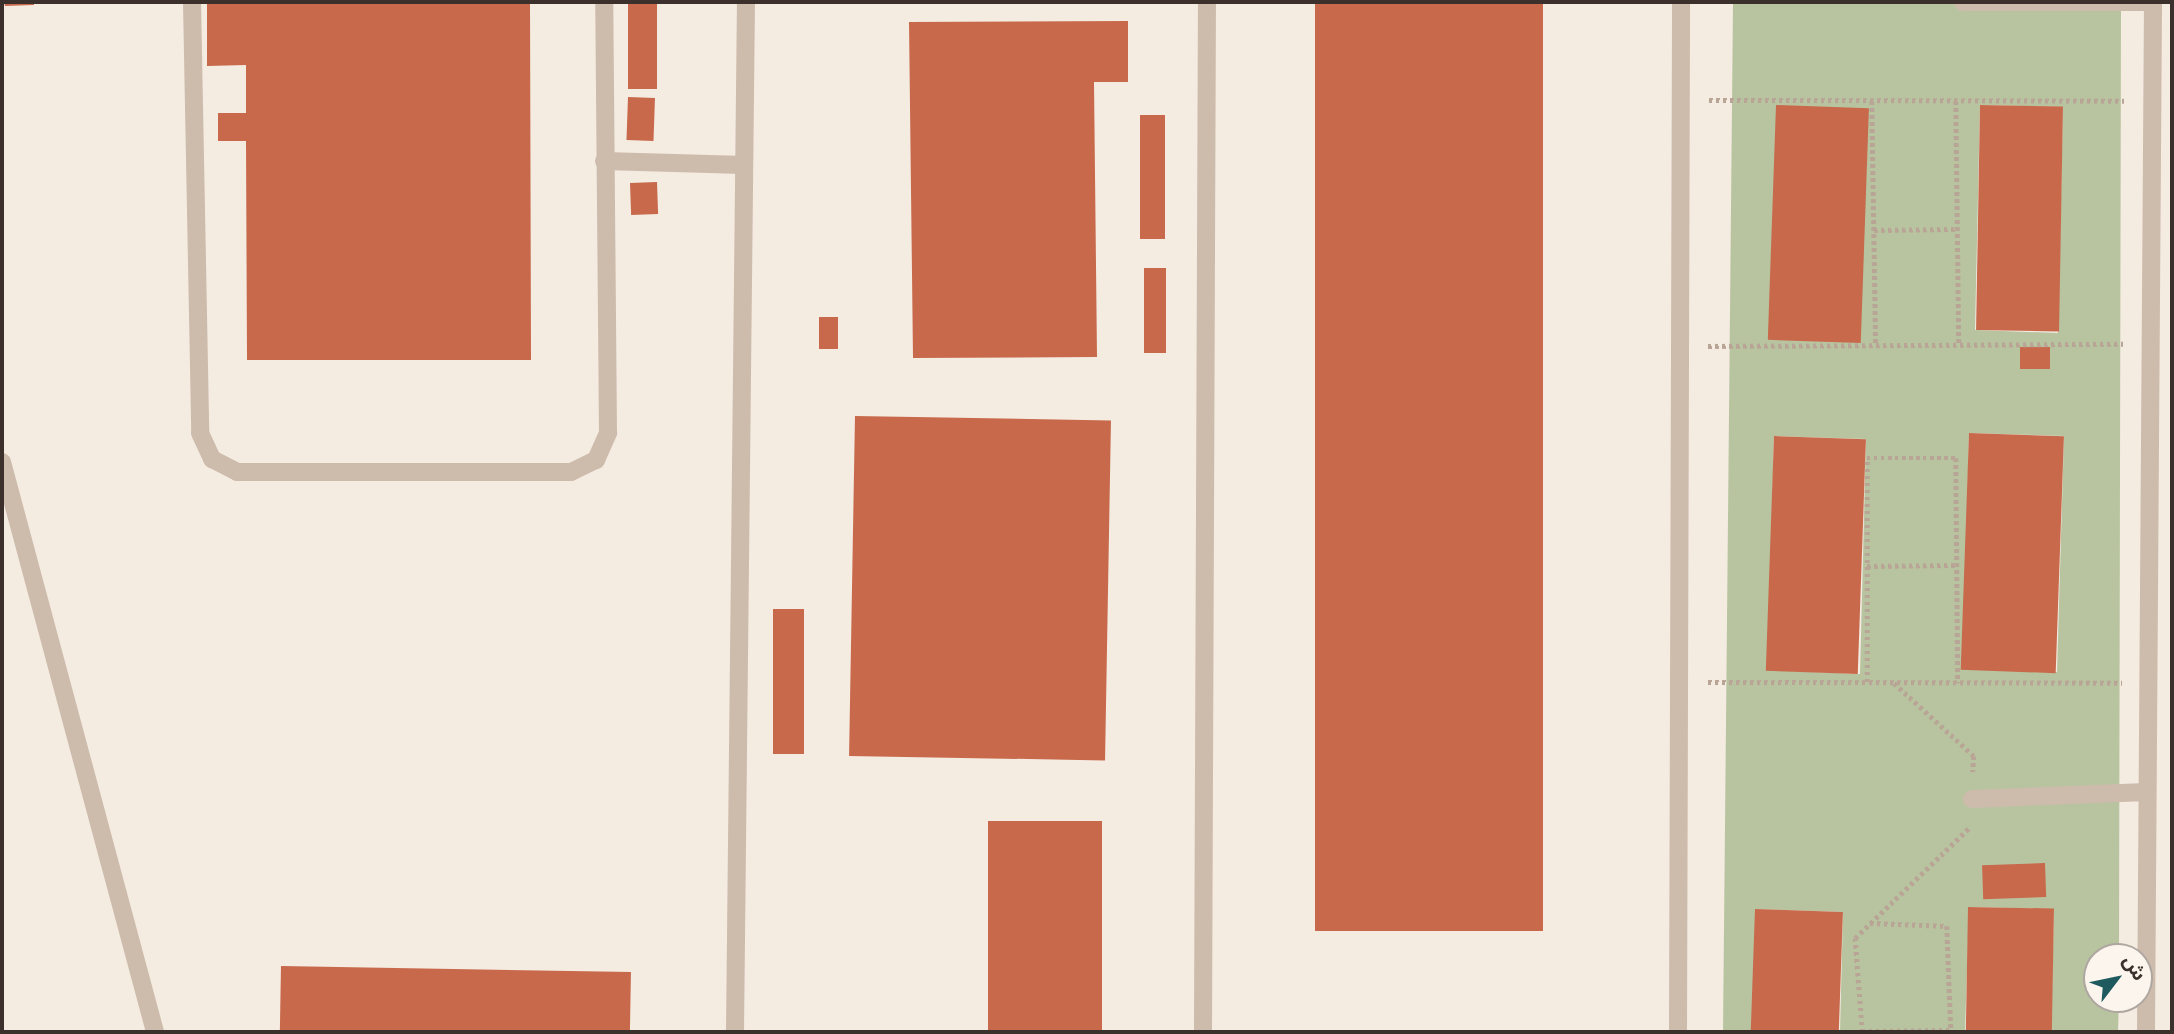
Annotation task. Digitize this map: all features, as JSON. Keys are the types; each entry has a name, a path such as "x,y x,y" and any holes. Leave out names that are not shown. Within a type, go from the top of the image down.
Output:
{"lane":[{"path":"192,2 200,433 223,468 571,472 596,460 608,433 604,2"},
{"path":"735,1032 746,2"},
{"path":"1203,1032 1207,2"},
{"path":"1678,1032 1681,2"},
{"path":"1963,2 2153,2 2146,1032"},
{"path":"604,161 744,165"},
{"path":"2,462 155,1032"},
{"path":"1972,799 2147,792"}],"path":[{"path":"1680,100 2153,101"},
{"path":"1872,101 1876,345"},
{"path":"1956,101 1959,344"},
{"path":"1874,230 1957,229"},
{"path":"1679,346 2151,344"},
{"path":"1867,682 1867,458 1956,458 1958,682"},
{"path":"1867,566 1957,565"},
{"path":"1679,682 2149,683"},
{"path":"1869,923 1947,926 1951,1031 1862,1032 1854,938 1869,923 1970,828 1974,756 1894,682"}],"green space":[{"path":"1733,2 2121,2 2119,943 2083,943 2083,1013 2119,1013 2118,1032 2051,1032 2054,909 1969,907 1965,1032 1840,1032 1843,912 1756,909 1753,1032 1723,1032","holes":["1980,105 2063,107 2058,333 1975,330","1969,433 2064,436 2057,672 1963,669","1774,436 1866,439 1860,674 1768,670"]}],"building":[{"path":"4,2 34,2 34,5 5,6"},
{"path":"207,2 530,2 531,360 247,360 246,141 218,141 218,113 246,113 246,65 207,66"},
{"path":"628,2 657,2 657,89 628,89"},
{"path":"1315,2 1543,2 1543,931 1315,931"},
{"path":"1128,21 1128,82 1094,82 1097,357 913,358 909,22"},
{"path":"628,97 655,98 653,141 626,140"},
{"path":"1776,105 1869,108 1861,343 1768,340"},
{"path":"1980,105 2063,106 2059,331 1976,330"},
{"path":"1140,115 1165,115 1165,239 1140,239"},
{"path":"657,182 658,214 631,215 630,183"},
{"path":"1144,268 1166,268 1166,353 1144,353"},
{"path":"819,317 838,317 838,349 819,349"},
{"path":"2020,347 2050,347 2050,369 2020,369"},
{"path":"855,416 1111,420 1105,760 849,756"},
{"path":"1969,433 2064,436 2056,673 1961,670"},
{"path":"1774,436 1866,439 1858,674 1766,671"},
{"path":"773,609 804,609 804,754 773,754"},
{"path":"988,821 1102,821 1102,1032 988,1032"},
{"path":"2045,863 2046,897 1983,899 1982,865"},
{"path":"1968,907 2054,909 2052,1032 1966,1032"},
{"path":"1755,909 1843,912 1839,1032 1751,1032"},
{"path":"281,966 631,972 630,1032 280,1032"}]}
